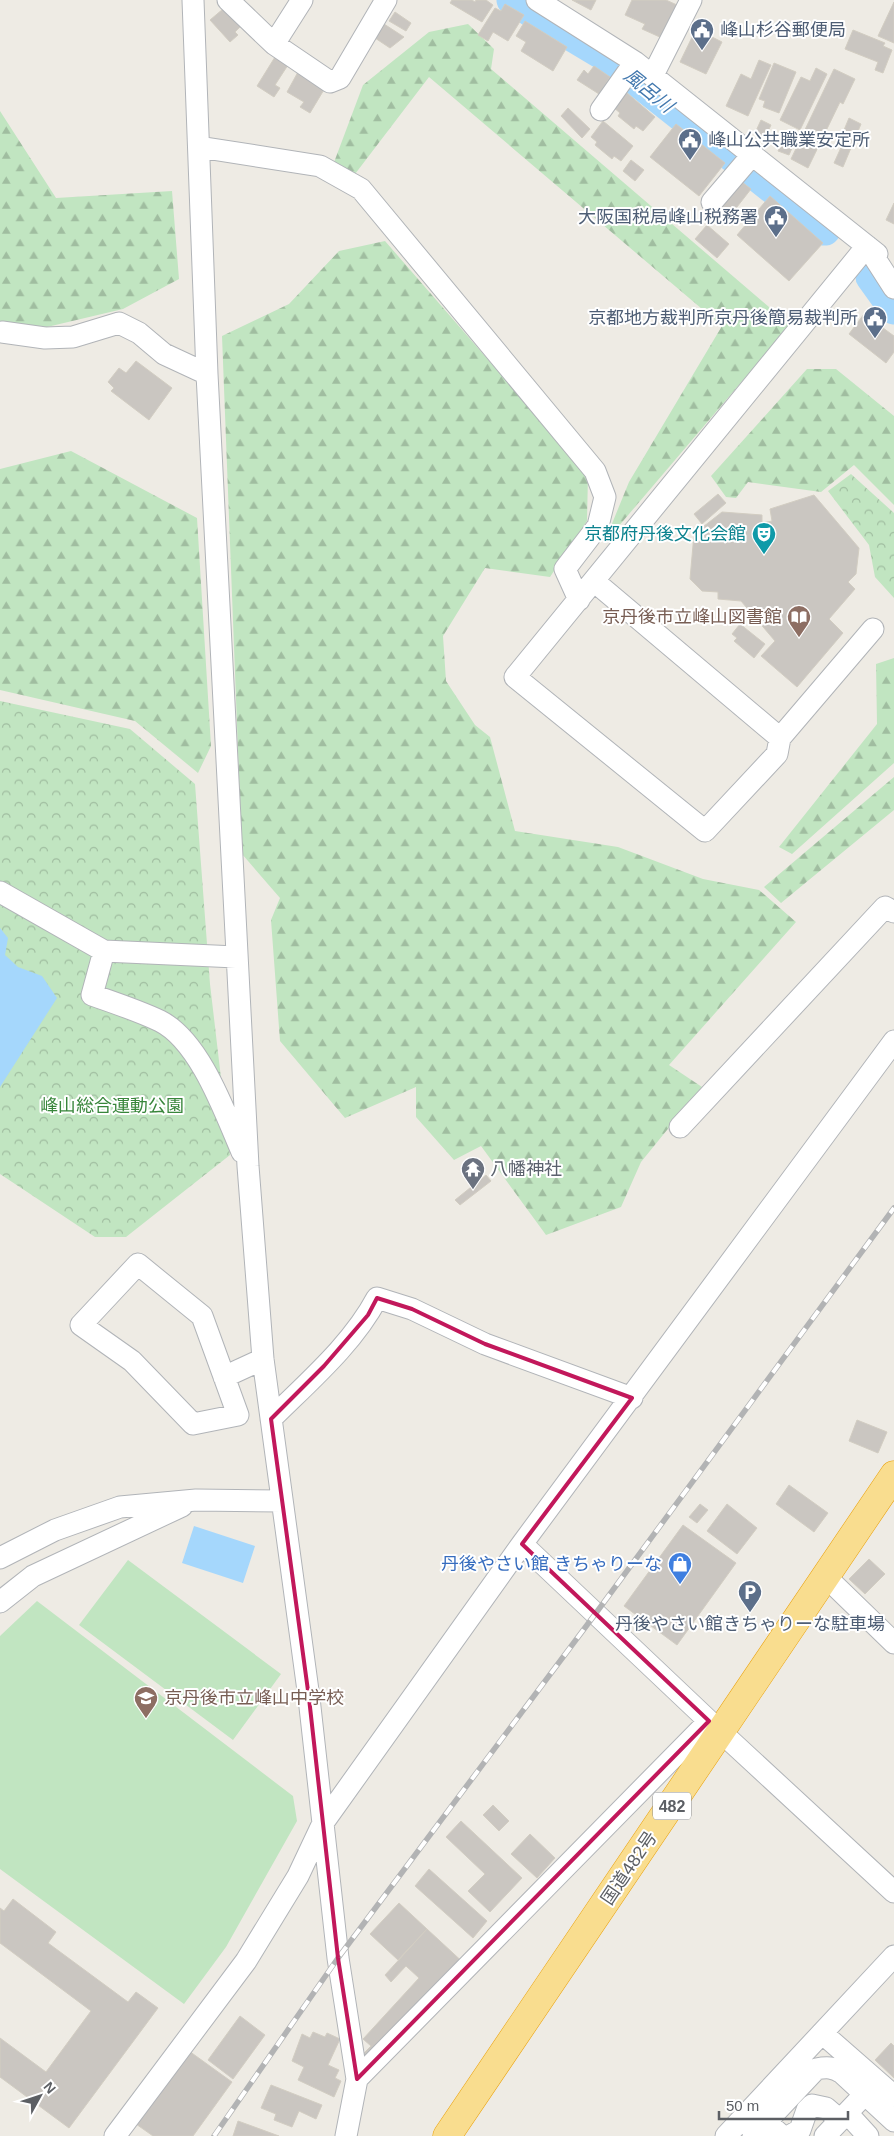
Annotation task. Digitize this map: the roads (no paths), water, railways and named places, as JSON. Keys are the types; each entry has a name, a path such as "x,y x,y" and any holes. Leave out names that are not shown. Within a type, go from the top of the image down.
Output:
{"highway":[{"name":"国道482号","path":"448,2136 715,1727 825,1576 894,1475"}],"street":[{"path":"193,0 206,374 248,1166 263,1359 309,1698 338,1958 357,2079 346,2136"},
{"path":"228,0 274,44 330,82 340,78 386,0"},
{"path":"274,44 302,0"},
{"path":"537,0 654,75 866,246 894,265"},
{"path":"654,75 691,0"},
{"path":"601,110 635,62"},
{"path":"199,147 320,166 361,189 595,471 605,497 598,526 565,569 580,600"},
{"path":"712,202 753,154"},
{"path":"866,246 894,288"},
{"path":"866,246 595,582 515,677 706,831 777,754 780,738 873,629"},
{"path":"2,332 45,338 73,337 119,323 139,333 164,354 206,374"},
{"path":"595,582 780,738"},
{"path":"0,892 104,951 236,957"},
{"path":"680,1127 884,907 894,912"},
{"path":"104,951 92,995 162,1022 183,1041 198,1060 214,1088 248,1166"},
{"path":"115,2136 246,1960 298,1876 323,1824 522,1544 632,1398 894,1041"},
{"path":"138,1264 202,1316 224,1377 238,1415 193,1424 132,1361 81,1325 138,1264"},
{"path":"271,1419 324,1366 368,1315 377,1298 412,1309 485,1344 632,1398"},
{"path":"224,1377 263,1359"},
{"path":"0,1558 55,1530 120,1507 196,1500 282,1501"},
{"path":"0,1602 33,1576 196,1500"},
{"path":"522,1544 715,1727 894,1892"},
{"path":"825,1576 894,1643"},
{"path":"357,2079 715,1727"},
{"path":"726,2136 894,1956"},
{"path":"822,2033 894,2096"},
{"path":"868,2136 843,2117 826,2108 812,2105 804,2117 800,2130 794,2134 782,2136 759,2129 816,2069 835,2068 894,2122"},
{"path":"825,2136 865,2094"}],"water":[{"path":"0,928 8,938 5,955 18,967 42,976 57,998 0,1087"},
{"path":"194,1526 255,1546 243,1583 182,1563"}],"waterway":[{"name":"風呂川","path":"512,0 607,57 825,230"},
{"name":"風呂川","path":"871,277 894,309"}],"railway":[{"path":"214,2136 338,1958 596,1613 894,1208"}],"place":[{"name":"峰山杉谷郵便局","path":"702,51"},
{"name":"峰山公共職業安定所","path":"690,161"},
{"name":"大阪国税局峰山税務署","path":"776,238"},
{"name":"京都地方裁判所京丹後簡易裁判所","path":"875,339"},
{"name":"京都府丹後文化会館","path":"764,555"},
{"name":"京丹後市立峰山図書館","path":"799,638"},
{"name":"八幡神社","path":"473,1190"},
{"name":"丹後やさい館 きちゃりーな","path":"680,1585"},
{"name":"丹後やさい館きちゃりーな駐車場","path":"750,1613"},
{"name":"京丹後市立峰山中学校","path":"146,1719"}],"park label":[{"name":"峰山総合運動公園","path":"112,1106"}]}
